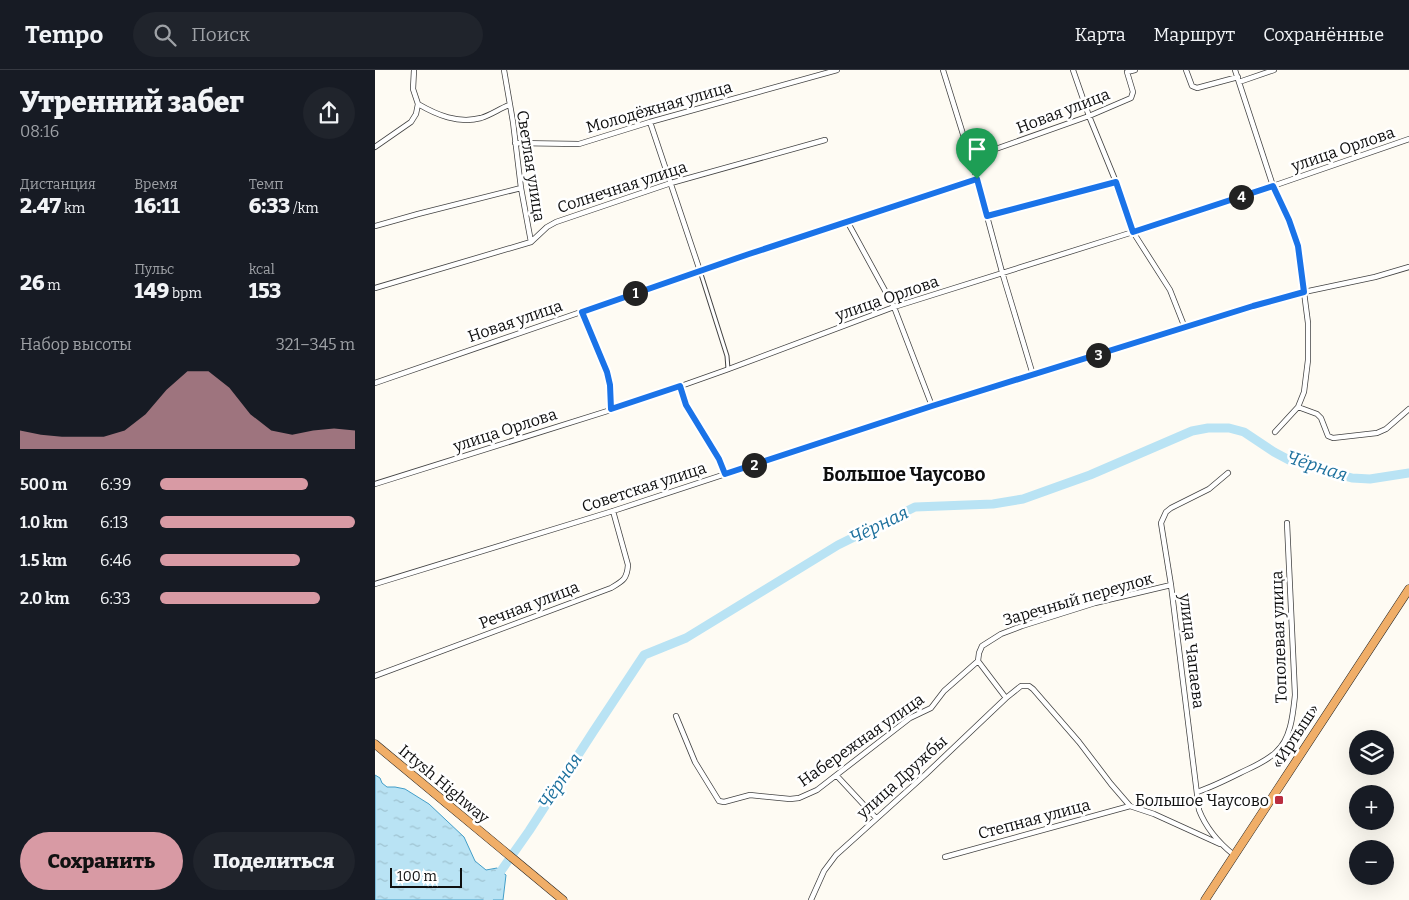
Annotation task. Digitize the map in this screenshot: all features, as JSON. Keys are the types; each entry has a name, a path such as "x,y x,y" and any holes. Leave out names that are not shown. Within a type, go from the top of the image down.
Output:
{"highway":[{"name":"«Иртыш»","path":"1205,900 1409,588"},
{"name":"Irtysh Highway","path":"375,744 563,900"}],"street":[{"path":"375,147 411,122 416,114 414,70"},
{"path":"505,70 509,105"},
{"name":"Молодёжная улица","path":"515,143 579,144 650,122 837,70"},
{"path":"943,70 977,179 1002,272 1033,375"},
{"path":"1073,70 1133,232 1170,290 1185,328"},
{"name":"Новая улица","path":"970,158 1089,116 1131,98 1133,92 1127,71 1135,70"},
{"path":"1186,70 1192,86 1197,88 1239,80 1274,70"},
{"path":"1235,70 1273,186 1289,220 1298,246 1308,323 1308,360 1304,392 1298,407 1275,432"},
{"name":"Светлая улица","path":"417,104 432,112 453,119 482,118 509,105 531,242"},
{"path":"650,122 700,270 727,356 728,369"},
{"name":"улица Орлова","path":"375,484 680,386 894,307 1133,232 1409,139"},
{"name":"Солнечная улица","path":"375,288 531,242 547,227 556,222 671,183 825,140"},
{"name":"Новая улица","path":"375,383 700,270 977,179"},
{"path":"987,216 1116,182"},
{"path":"375,226 521,188"},
{"path":"847,222 894,307 932,406"},
{"name":"Советская улица","path":"375,584 613,511 932,406 1253,306 1409,267"},
{"path":"582,312 607,372 610,385 611,409"},
{"path":"680,386 686,405 719,459 725,474"},
{"path":"1298,407 1317,414 1321,418 1328,436 1333,438 1377,433 1386,429 1409,409"},
{"name":"улица Чапаева","path":"1228,473 1209,489 1171,508 1163,516 1161,523 1171,585 1199,810 1202,818 1220,844 1234,855"},
{"name":"Речная улица","path":"375,676 611,588 623,581 627,574 628,565 613,511"},
{"name":"Тополевая улица","path":"1197,792 1209,788 1269,758 1281,748 1289,730 1295,695 1287,523"},
{"name":"Заречный переулок","path":"978,661 982,646 1001,634 1095,603 1171,585"},
{"path":"978,661 1006,698"},
{"name":"Набережная улица","path":"676,716 695,762 719,801 724,802 750,795 790,799 799,798 817,790 837,776 910,718 931,708 944,691 978,661"},
{"name":"улица Дружбы","path":"811,900 830,862 844,847 926,774 1015,689 1021,686 1029,686 1033,689 1079,742 1130,806"},
{"path":"837,776 876,818"},
{"path":"1130,806 1154,814 1220,844"},
{"name":"Степная улица","path":"945,857 1130,806"}],"water":[{"path":"375,775 387,787 405,789 429,804 464,837 475,861 486,870 497,868 506,875 503,900 375,900"}],"waterway":[{"name":"Чёрная","path":"488,900 496,878 529,831 644,655 686,638 838,545 915,507 993,504 1023,499 1090,475 1192,431 1208,428 1229,428 1244,432 1289,460 1352,478 1370,479 1409,473"}],"place":[{"name":"Большое Чаусово","path":"1279,800"}],"district":[{"name":"Большое Чаусово","path":"904,474"}],"route":[{"path":"977,179 987,216 1116,182 1133,232 1273,186 1289,220 1298,246 1304,292 1253,306 932,406 725,474 719,459 686,405 680,386 611,409 610,385 607,372 582,312 700,270 977,179"}]}
